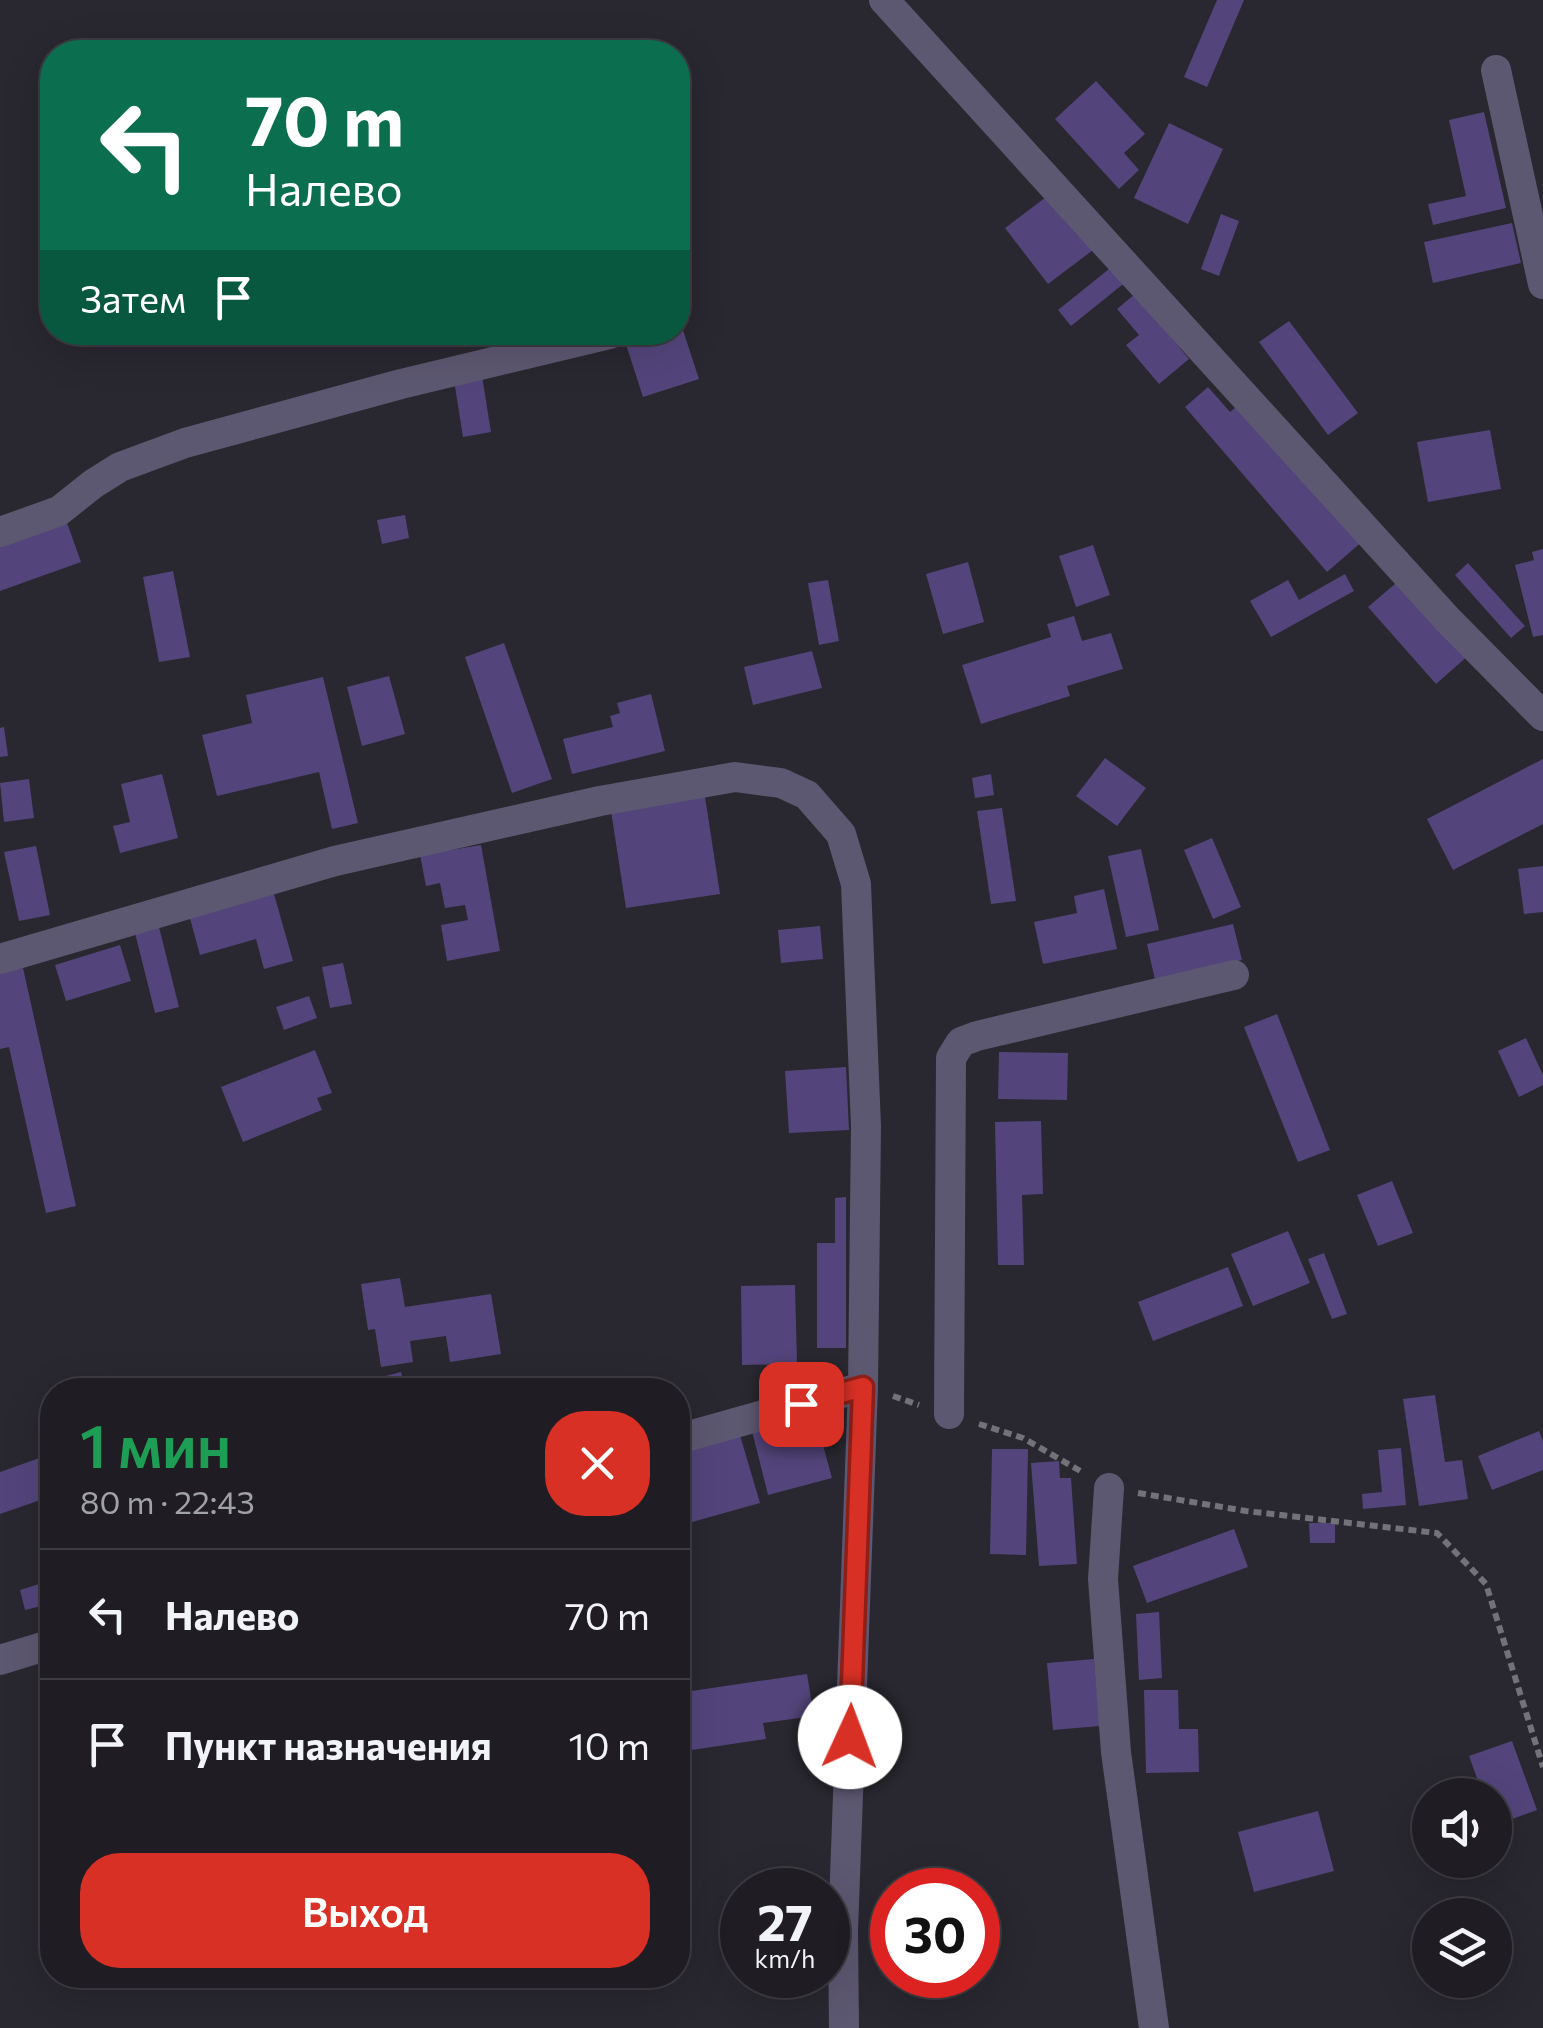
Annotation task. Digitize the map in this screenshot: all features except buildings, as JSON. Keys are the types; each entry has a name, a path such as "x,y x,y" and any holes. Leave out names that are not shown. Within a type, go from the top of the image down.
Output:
{"street":[{"path":"884,0 1448,620 1543,716"},
{"path":"1496,70 1543,284"},
{"path":"0,532 58,511 120,467 185,443 401,384 564,345"},
{"path":"0,958 335,861 600,802 736,777 781,784 808,794 841,834 856,884 866,1126 863,1387 843,1931 844,2028"},
{"path":"949,1414 951,1058 961,1042 1234,976"},
{"path":"690,1436 863,1387"},
{"path":"1109,1488 1102,1579 1116,1752 1154,2028"},
{"path":"0,1660 40,1648"}],"path":[{"path":"863,1387 1023,1438 1109,1488 1246,1511 1437,1533 1486,1584 1543,1766"}],"route":[{"path":"801,1404 863,1387 850,1737"}]}
